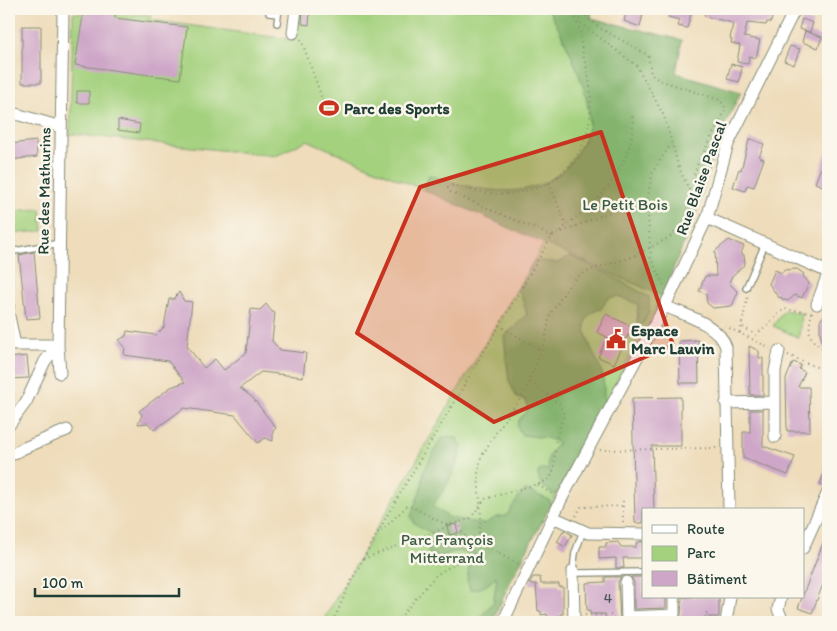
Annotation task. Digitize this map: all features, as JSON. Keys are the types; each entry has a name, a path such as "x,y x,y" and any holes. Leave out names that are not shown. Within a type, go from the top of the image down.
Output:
{"street":[{"name":"Rue des Mathurins","path":"60,373 58,345 62,9"},
{"path":"291,30 296,9"},
{"name":"Rue Blaise Pascal","path":"503,622 561,500 671,294 707,218 728,144 795,9"},
{"path":"9,112 61,127"},
{"path":"707,218 828,273 817,304"},
{"path":"664,306 714,330 723,339 726,346 729,508"},
{"path":"9,316 15,345 58,345"},
{"path":"9,425 26,402 45,360 58,345"},
{"path":"775,437 775,372 779,351"},
{"path":"726,403 775,402"},
{"path":"9,456 67,430"},
{"path":"804,546 828,492"},
{"path":"553,516 593,534 642,534"},
{"path":"573,571 574,622"},
{"path":"626,582 627,619 674,616 674,598"},
{"path":"726,622 730,598"},
{"path":"781,598 778,609 782,622"}],"lane":[{"path":"269,13 278,11 277,23"},
{"path":"9,252 60,243"},
{"path":"746,288 765,244"},
{"path":"9,275 11,307 9,311"},
{"path":"583,531 572,563 573,571 580,573 642,572"}],"path":[{"path":"569,9 579,22 637,66 661,109 679,168 693,198 702,201"},
{"path":"552,236 448,190 448,188 453,185 482,192 514,193 549,182 574,162 583,147 592,111 590,77 581,46 579,22 581,10"},
{"path":"396,622 436,575 466,556 478,543 480,538 480,504 478,473 481,458 531,382 550,315 568,287 577,277 596,268 632,257 670,237 682,226 689,214 698,163 724,116 726,106 720,100 698,91 659,80 651,74 648,55 600,28 581,10"},
{"path":"291,30 304,40 324,104"},
{"path":"561,231 601,195 614,178 632,138 632,114"},
{"path":"671,294 666,290 650,259 647,200 653,171 672,143"},
{"path":"549,182 566,225"},
{"path":"333,622 346,591 388,514 552,236 619,208 647,200"},
{"path":"740,333 749,298 746,288"},
{"path":"817,304 810,322 810,336 814,344 828,350"},
{"path":"743,327 756,335 784,309 808,312"},
{"path":"499,325 541,351"},
{"path":"363,559 442,529 447,525 470,519 480,504 492,496 550,479 554,469 556,439 564,414 559,404 531,382"},
{"path":"587,450 727,448"},
{"path":"537,484 561,500"},
{"path":"622,501 623,534"},
{"path":"379,533 408,505 447,525"},
{"path":"571,525 581,507 623,506"},
{"path":"458,522 463,535 518,564"},
{"path":"674,616 674,620 706,619 705,614 708,613 708,622"},
{"path":"590,615 612,615"}],"highlighted area":[{"path":"601,132 673,345 494,422 357,333 420,187"}],"green space":[{"name":"Parc des Sports","path":"300,9 548,9 568,48 586,95 589,122 584,140 574,157 560,173 544,183 526,189 507,191 467,186 429,175 424,190 307,140 276,156 70,134 73,13 151,15 151,20 295,40"},
{"name":"Le Petit Bois","path":"548,9 592,9 591,18 682,40 676,73 741,92 717,141 699,206 662,296 424,190 429,175 487,190 507,191 526,189 544,183 560,173 574,157 582,145 589,122 586,95 575,64"},
{"path":"41,209 43,231 9,234 9,211"},
{"name":"Parc François Mitterrand","path":"544,243 662,296 512,578 492,622 322,622"},
{"path":"570,256 614,277 649,297 649,312 643,324 637,323 638,304 617,296 608,298 601,309 591,313 586,320 587,336 602,373 604,383 603,405 556,495 546,489 541,483 538,472 543,469 549,470 548,459 558,443 547,438 522,435 517,426 519,420 528,410 526,400 517,398 509,381 504,337 527,314 519,289 535,260 558,263"},
{"path":"784,310 801,313 799,338 773,326"},
{"path":"448,436 457,438 462,447 450,478 432,506 450,518 484,524 497,517 506,516 521,494 526,490 549,500 551,505 512,578 492,622 476,622 494,601 496,576 485,586 470,590 467,580 470,560 483,559 462,552 452,552 442,557 430,555 427,550 434,535 414,523 411,516 422,485 424,470 441,439"}],"building":[{"path":"84,9 115,9 115,18 187,27 180,79 75,65"},
{"path":"303,9 310,9 309,25 302,24"},
{"path":"670,9 692,9 687,28 678,26 680,20 668,17"},
{"path":"706,9 757,9 773,12 771,22 767,22 766,25 747,23 744,37 760,40 756,58 749,56 748,64 737,62 740,45 731,43 733,23 704,16"},
{"path":"627,10 643,14 640,27 624,21"},
{"path":"802,19 813,23 810,32 799,29"},
{"path":"22,26 41,26 41,83 22,83"},
{"path":"805,31 822,37 818,48 802,42"},
{"path":"790,46 800,49 794,65 784,61"},
{"path":"731,64 742,67 739,82 727,79"},
{"path":"77,91 89,91 89,103 77,103"},
{"path":"118,120 140,124 139,133 118,130"},
{"path":"749,140 764,144 759,157 764,159 754,187 747,185 745,191 733,187 739,169 741,170"},
{"path":"36,141 37,157 9,160 9,144"},
{"path":"828,149 828,188 815,183"},
{"path":"729,240 744,246 741,253 744,255 745,264 732,276 729,283 738,292 732,306 713,308 707,303 706,294 699,291 705,276 716,276 715,251"},
{"path":"34,252 40,318 26,319 19,255"},
{"path":"797,269 804,274 803,276 809,283 802,298 795,295 788,301 781,297 779,298 769,284 775,270 782,273 784,270"},
{"path":"179,292 184,301 192,302 187,346 204,368 215,359 224,370 246,353 251,309 260,310 266,304 272,312 275,312 272,341 280,350 306,353 303,377 261,372 240,388 253,398 276,428 273,431 273,441 265,438 258,443 235,415 184,408 154,430 148,423 138,424 142,415 139,411 171,387 185,382 168,361 124,355 125,347 119,340 126,336 127,331 156,335 164,327 169,299 174,299"},
{"path":"828,312 828,350 824,350 820,333 820,320"},
{"name":"Espace Marc Lauvin","path":"606,314 634,328 630,336 628,335 614,364 598,357 607,337 597,332"},
{"path":"698,340 699,383 680,383 679,341"},
{"path":"749,346 759,351 759,358 763,358 763,395 750,395"},
{"path":"27,356 29,378 9,379 9,358"},
{"path":"793,362 801,365 799,369 805,372 798,387 809,387 810,431 787,431 786,379"},
{"path":"681,397 681,446 652,446 654,508 642,508 642,523 635,523 632,398"},
{"path":"750,410 763,410 763,446 795,457 788,475 743,458 743,432 750,432"},
{"path":"827,464 828,485 824,486 820,484"},
{"path":"456,524 458,533 449,535 447,526"},
{"path":"564,530 572,535 565,547 557,542"},
{"path":"828,530 828,571 812,613 798,608 802,598 804,598 804,592"},
{"path":"642,541 642,558 623,558 624,568 616,568 616,558 599,559 599,547 606,547 606,543 618,542 621,547 636,547 636,543"},
{"path":"533,577 540,577 541,584 559,584 559,587 563,587 563,614 560,614 560,618 547,618 547,614 541,615 541,611 538,611 536,584 529,584"},
{"path":"605,577 621,577 618,582 620,622 606,622 605,614 590,614 590,610 587,610 586,583 605,582"},
{"path":"631,577 642,577 642,598 666,598 666,608 634,609 634,582"},
{"path":"682,598 719,598 719,617 710,617 710,622 675,622 681,615"}],"place":[{"name":"Parc des Sports","path":"329,108"},
{"name":"Espace Marc Lauvin","path":"616,339"}]}
